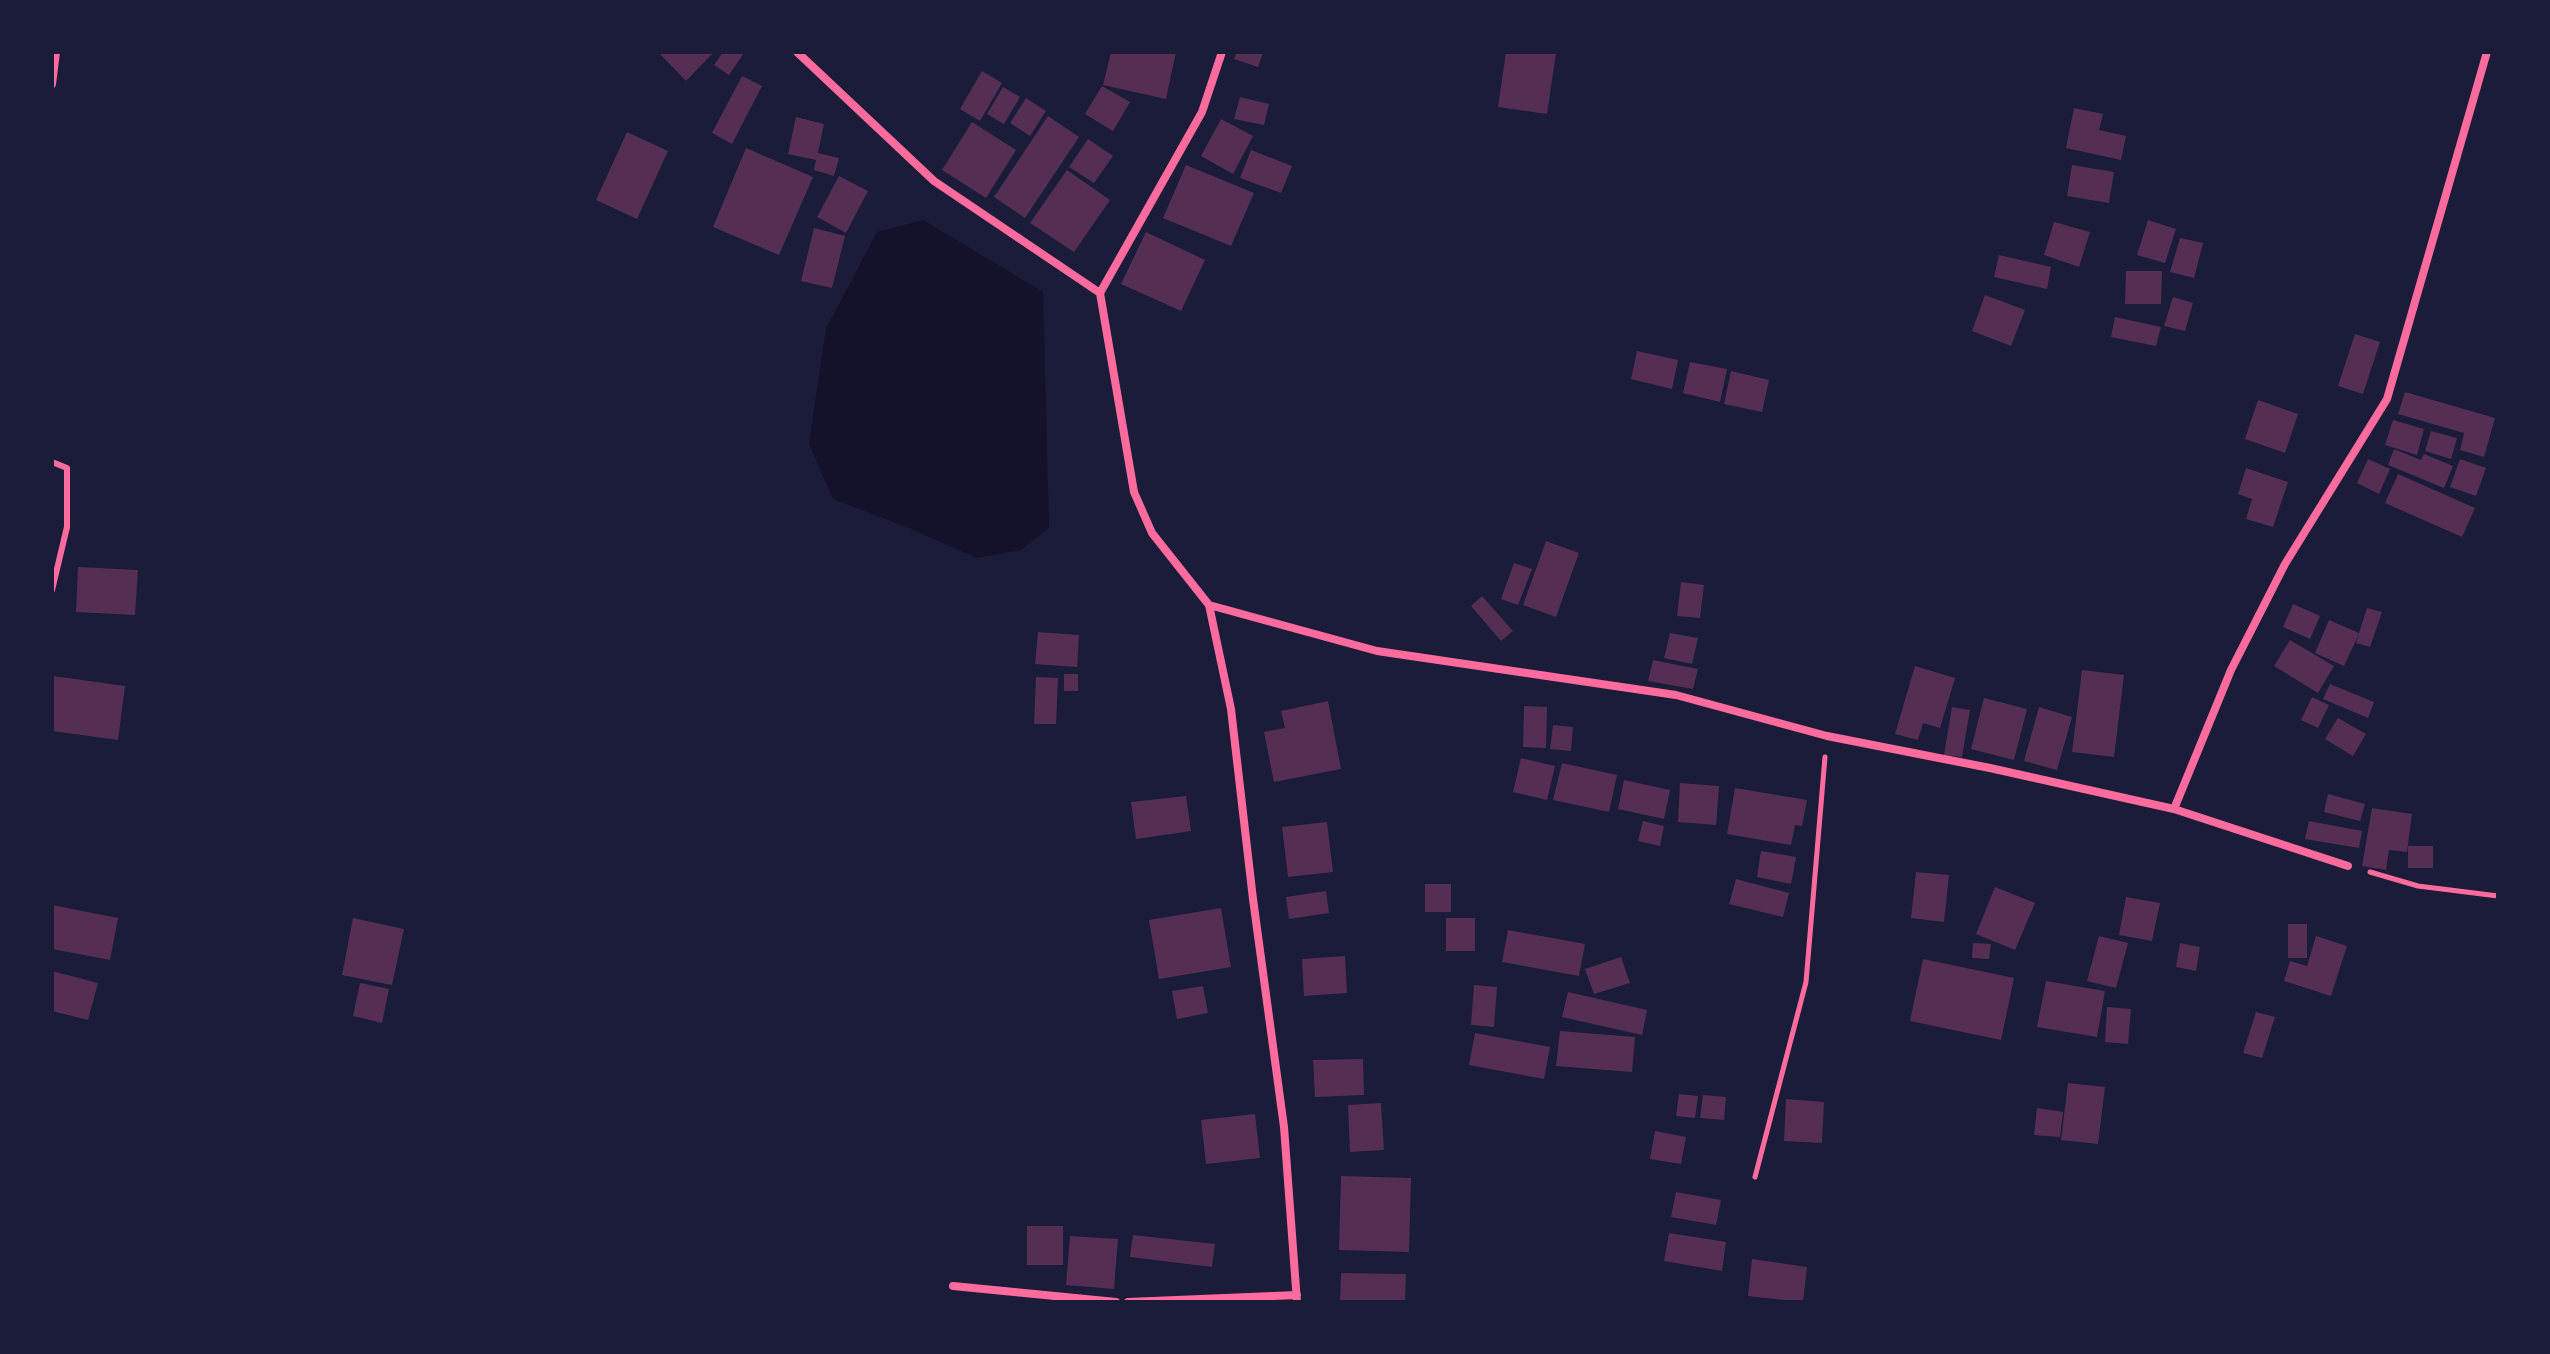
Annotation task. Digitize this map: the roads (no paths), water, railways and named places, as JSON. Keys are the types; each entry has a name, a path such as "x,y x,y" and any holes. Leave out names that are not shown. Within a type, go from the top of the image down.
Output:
{"street":[{"path":"52,84 56,52"},
{"path":"797,52 934,181 1100,293"},
{"path":"1128,1302 1297,1298 1284,1127 1231,709 1209,605 1152,533 1134,492 1100,293 1202,112 1222,52"},
{"path":"2174,809 2231,670 2285,564 2387,399 2487,52"},
{"path":"1209,605 1377,651 1676,695 1827,736 2174,809 2348,866"},
{"path":"953,1286 1116,1302"}],"lane":[{"path":"52,462 67,468 67,527 52,590"}]}
